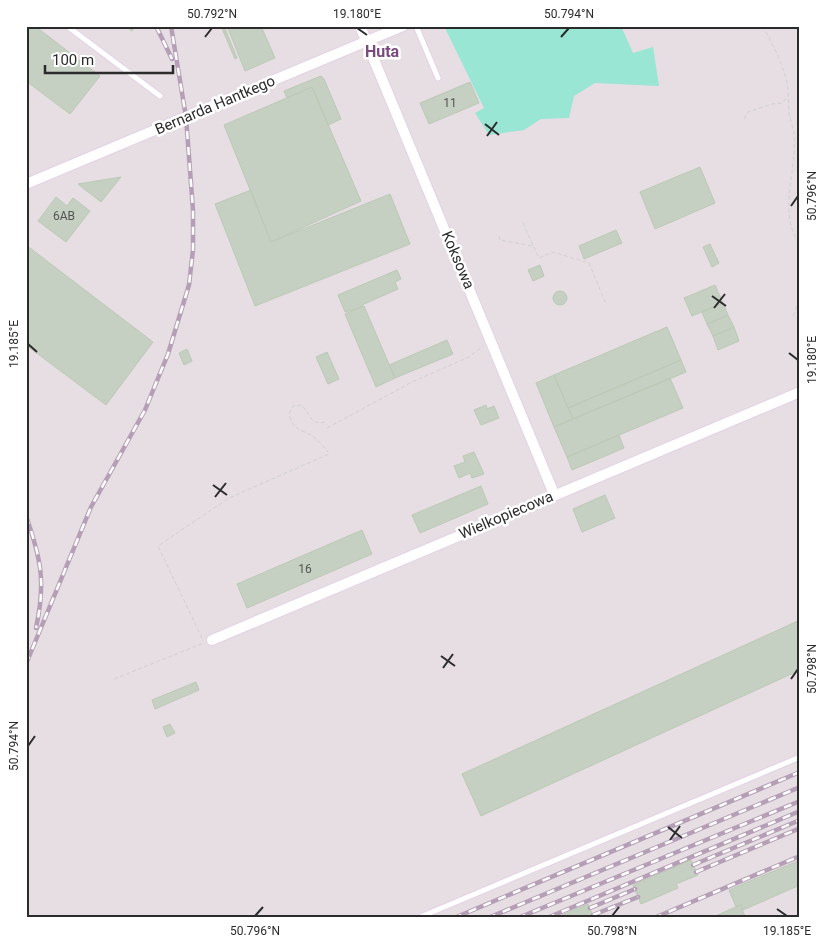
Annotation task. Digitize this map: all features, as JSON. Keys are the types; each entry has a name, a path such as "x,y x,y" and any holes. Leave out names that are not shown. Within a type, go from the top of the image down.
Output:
{"street":[{"name":"Koksowa","path":"360,26 554,494"},
{"name":"Bernarda Hantkego","path":"26,184 403,26"},
{"name":"Wielkopiecowa","path":"212,640 554,494 800,392"}],"lane":[{"path":"67,26 160,96"},
{"path":"416,26 438,78"},
{"path":"418,918 800,757"}],"path":[{"path":"763,26 778,57 787,82 789,114 794,135 793,171 788,211 790,227 800,245"},
{"path":"744,119 748,112 772,104 782,103 788,96"},
{"path":"523,223 539,258 553,252 589,263 606,304"},
{"path":"499,236 500,240 534,246"},
{"path":"793,316 800,299"},
{"path":"327,428 412,382 469,357 491,340"},
{"path":"114,679 204,642 158,546 229,498 329,453 313,437 300,432 292,424 288,414 293,406 302,405 313,421 319,424 325,422"}],"shaded area":[{"path":"26,26 800,26 800,918 26,918"},
{"path":"444,26 621,26 633,53 653,47 659,86 595,83 574,96 569,118 541,119 524,130 489,135 475,113 484,108"}],"building":[{"path":"26,26 35,26 100,76 70,114 26,81"},
{"path":"125,26 135,26 132,31"},
{"path":"221,26 224,26 237,58 235,59"},
{"path":"227,26 261,26 275,58 245,71"},
{"path":"321,76 341,119 328,125 312,87 287,98 284,91"},
{"path":"470,82 479,103 429,124 420,103"},
{"path":"312,87 361,201 271,242 224,125"},
{"path":"700,167 715,203 655,229 640,192"},
{"path":"121,177 101,202 78,184"},
{"path":"251,190 271,242 390,194 410,244 255,306 215,204"},
{"path":"56,197 67,206 73,198 90,211 66,242 38,221"},
{"path":"616,230 622,243 584,259 579,246"},
{"path":"710,244 719,263 712,267 703,247"},
{"path":"26,245 153,342 106,405 26,345"},
{"path":"540,265 544,276 533,281 528,270"},
{"path":"397,270 401,279 395,282 398,289 362,305 362,307 345,312 338,295"},
{"path":"715,285 723,303 692,316 684,298"},
{"path":"560,291 565,293 567,298 565,303 560,305 555,303 553,298 555,293"},
{"path":"723,303 728,315 707,324 702,312"},
{"path":"364,306 395,378 376,387 345,314"},
{"path":"728,315 734,327 713,336 707,324"},
{"path":"667,327 681,360 568,408 554,375"},
{"path":"734,327 739,341 718,350 713,336"},
{"path":"447,340 453,354 395,378 389,365"},
{"path":"187,349 192,361 184,365 179,353"},
{"path":"327,352 339,379 328,384 316,357"},
{"path":"681,360 686,372 573,419 568,408"},
{"path":"554,375 573,419 554,427 536,383"},
{"path":"670,378 683,408 567,457 554,427"},
{"path":"486,405 487,409 494,406 499,418 481,425 474,410"},
{"path":"619,435 624,448 572,470 567,457"},
{"path":"474,452 484,474 472,478 470,473 459,478 454,466 465,462 463,456"},
{"path":"481,486 488,504 420,533 412,515"},
{"path":"605,495 615,518 582,532 573,509"},
{"path":"362,530 372,554 247,608 237,584"},
{"path":"800,620 800,670 481,816 462,774"},
{"path":"196,682 199,690 155,709 152,700"},
{"path":"170,724 175,733 167,737 163,727"},
{"path":"691,860 698,875 676,884 678,888 641,904 633,885"},
{"path":"800,860 800,885 743,910 741,904 736,907 729,890"},
{"path":"588,904 594,918 555,918"},
{"path":"740,905 746,918 711,918"}],"railway":[{"path":"156,26 172,59"},
{"path":"26,664 91,507 145,410 168,354 189,285 193,250 193,210 186,117 171,26"},
{"path":"26,516 35,545 40,571 41,597 36,628"},
{"path":"454,918 800,772"},
{"path":"488,918 800,787"},
{"path":"518,918 800,801"},
{"path":"547,918 800,811"},
{"path":"693,865 800,820"},
{"path":"696,872 798,829"},
{"path":"654,918 800,856"},
{"path":"590,908 635,889"},
{"path":"593,915 638,897"}],"district":[{"name":"Huta","path":"382,51"}]}
